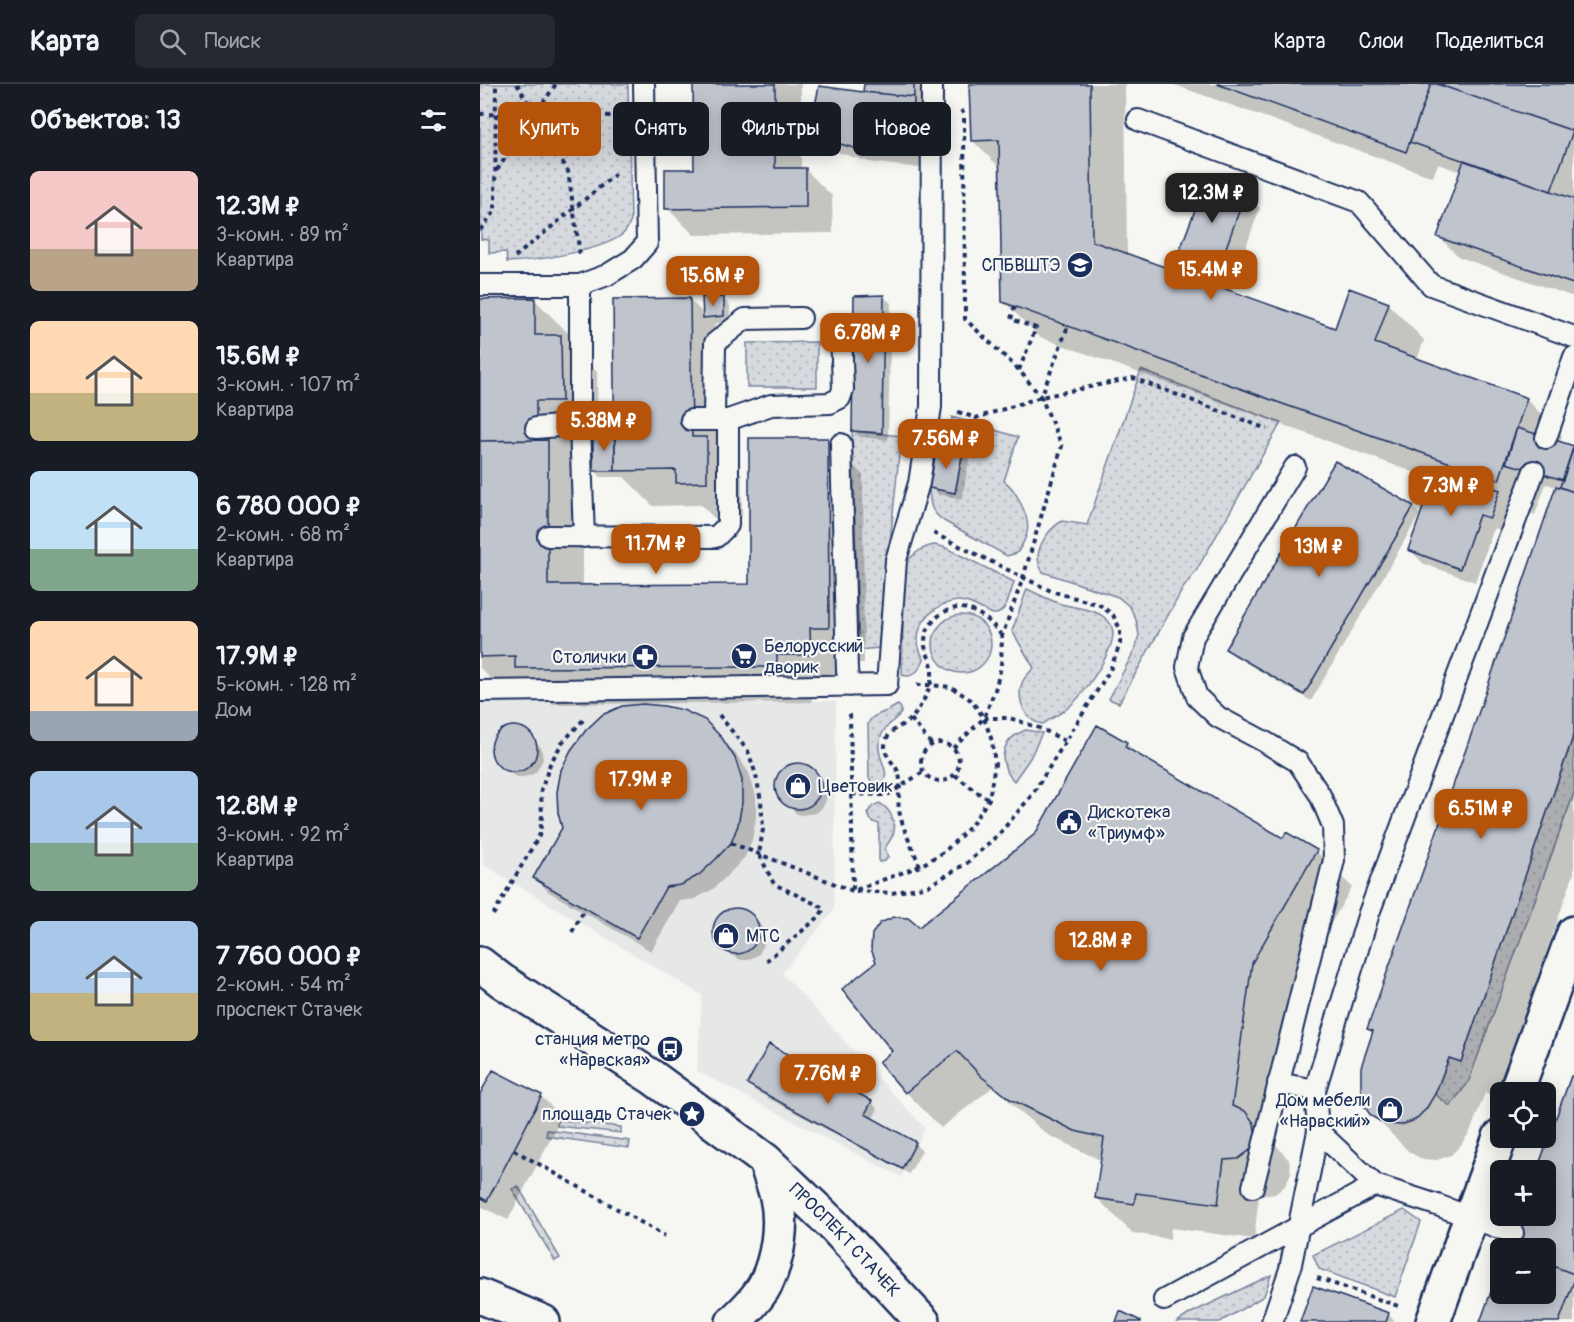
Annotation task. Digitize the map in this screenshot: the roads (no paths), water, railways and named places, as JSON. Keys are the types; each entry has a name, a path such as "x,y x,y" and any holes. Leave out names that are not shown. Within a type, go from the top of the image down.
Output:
{"main road":[{"path":"1520,1082 1574,933"},
{"path":"480,949 491,973 652,1077 765,1160 777,1199 779,1227 775,1256 765,1284 744,1313 733,1322"},
{"path":"1433,1322 1496,1148"},
{"name":"ПРОСПЕКТ СТАЧЕК","path":"765,1160 832,1224 923,1322"},
{"path":"480,1296 543,1322"}],"lane":[{"path":"480,285 580,285 616,270 633,259 647,243 644,84"},
{"path":"480,691 887,685 896,560 920,483 931,407 932,84"},
{"path":"1138,120 1359,202 1431,285 1574,337"},
{"path":"580,285 580,425 584,537"},
{"path":"548,536 716,537 728,525 715,344 745,319 801,318"},
{"path":"691,420 721,420 771,405 830,403 840,398 843,388 841,330"},
{"path":"1546,438 1574,357"},
{"path":"536,428 615,421"},
{"path":"841,444 849,686"},
{"path":"1253,1187 1334,860 1333,826 1320,795 1298,762 1218,717 1197,697 1187,667 1193,637 1295,467"},
{"path":"1272,1322 1290,1269 1318,1131 1315,1090 1369,913 1534,471"},
{"path":"1278,1083 1315,1090"},
{"path":"1318,1131 1375,1185 1513,1233"},
{"path":"1164,1300 1375,1185"}],"place":[{"name":"СПБВШТЭ","path":"1080,265"},
{"name":"Белорусский дворик","path":"744,656"},
{"name":"Столички","path":"645,657"},
{"name":"Цветовик","path":"798,786"},
{"name":"Дискотека «Триумф»","path":"1069,822"},
{"name":"МТС","path":"726,936"},
{"name":"станция метро «Нарвская»","path":"670,1049"},
{"name":"Дом мебели «Нарвский»","path":"1390,1110"},
{"name":"площадь Стачек","path":"692,1114"}]}
